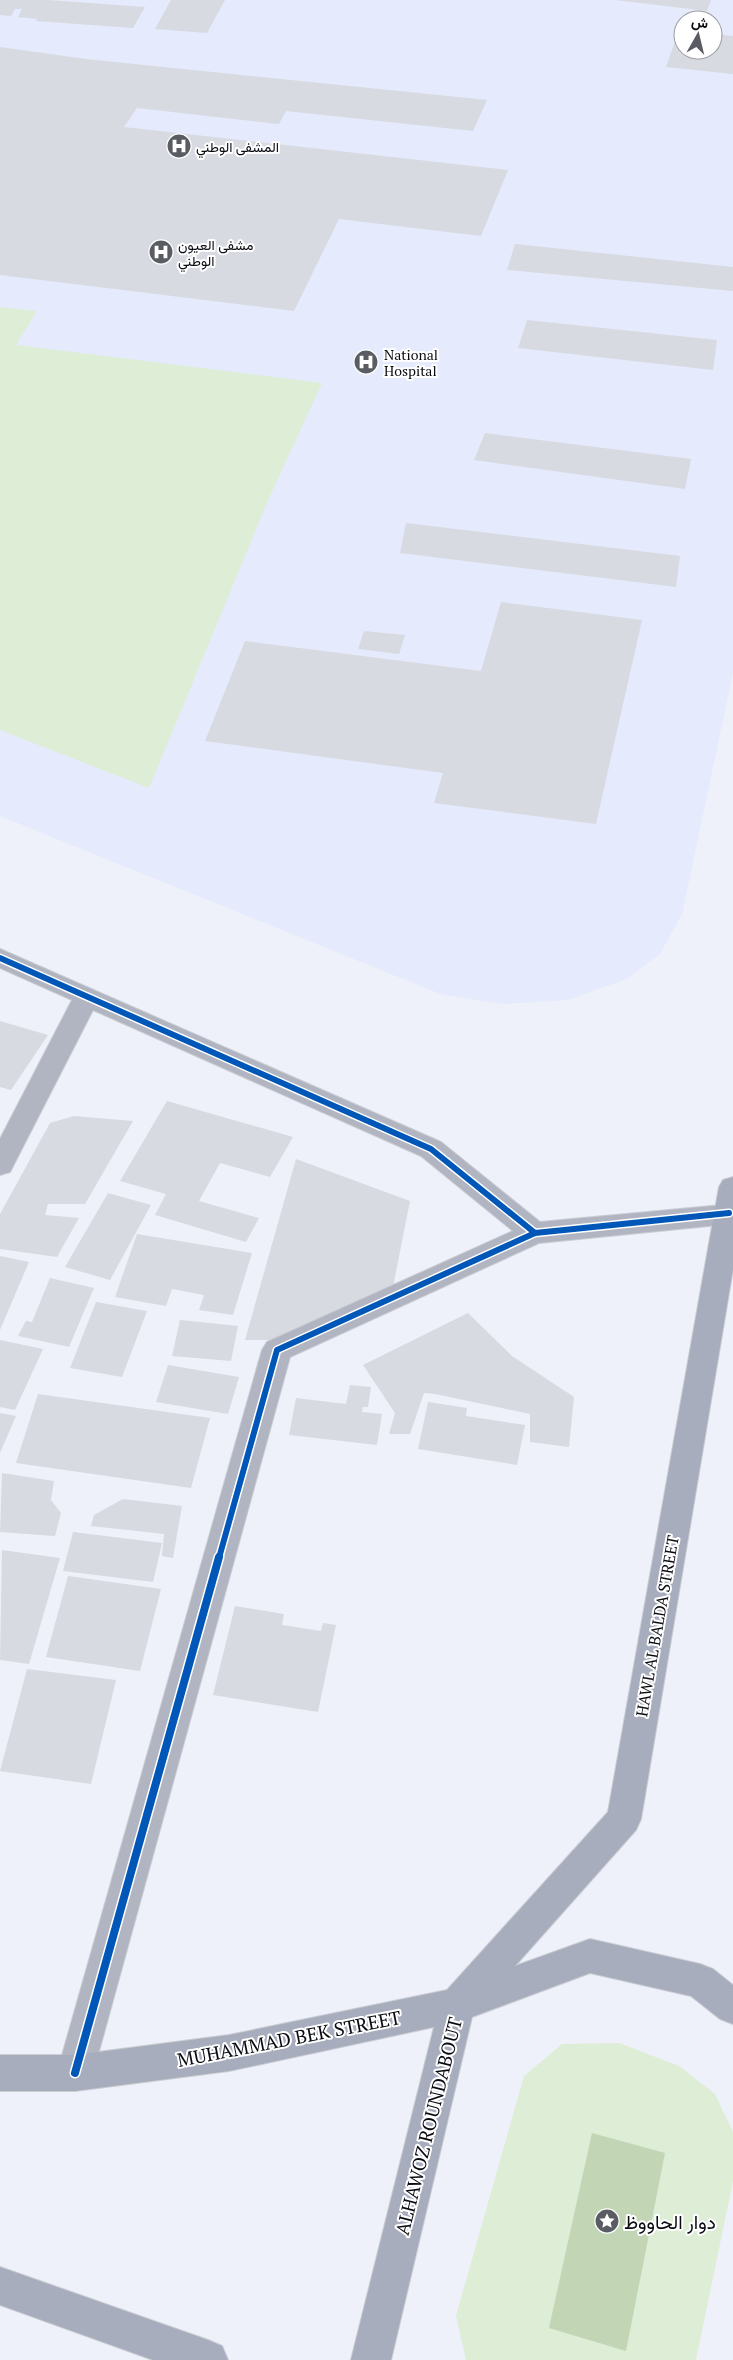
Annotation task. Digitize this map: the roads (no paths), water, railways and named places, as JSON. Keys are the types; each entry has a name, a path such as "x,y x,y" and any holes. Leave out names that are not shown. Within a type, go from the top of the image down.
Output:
{"main road":[{"name":"HAWL AL BALDA STREET","path":"457,2005 624,1820 731,1200"},
{"name":"ALHAWOZ ROUNDABOUT","path":"372,2360 457,2005 590,1956 700,1981 733,2008"},
{"name":"MUHAMMAD BEK STREET","path":"0,2073 75,2073 229,2053 457,2005"},
{"path":"0,2286 208,2360"}],"street":[{"path":"0,958 431,1149 535,1233"},
{"path":"0,1165 87,996"},
{"path":"75,2073 277,1350 535,1233 731,1200"}],"place":[{"name":"المشفى الوطني","path":"179,146"},
{"name":"مشفى العيون الوطني","path":"161,252"},
{"name":"National Hospital","path":"366,362"},
{"name":"دوار الحاووظ","path":"607,2221"}]}
